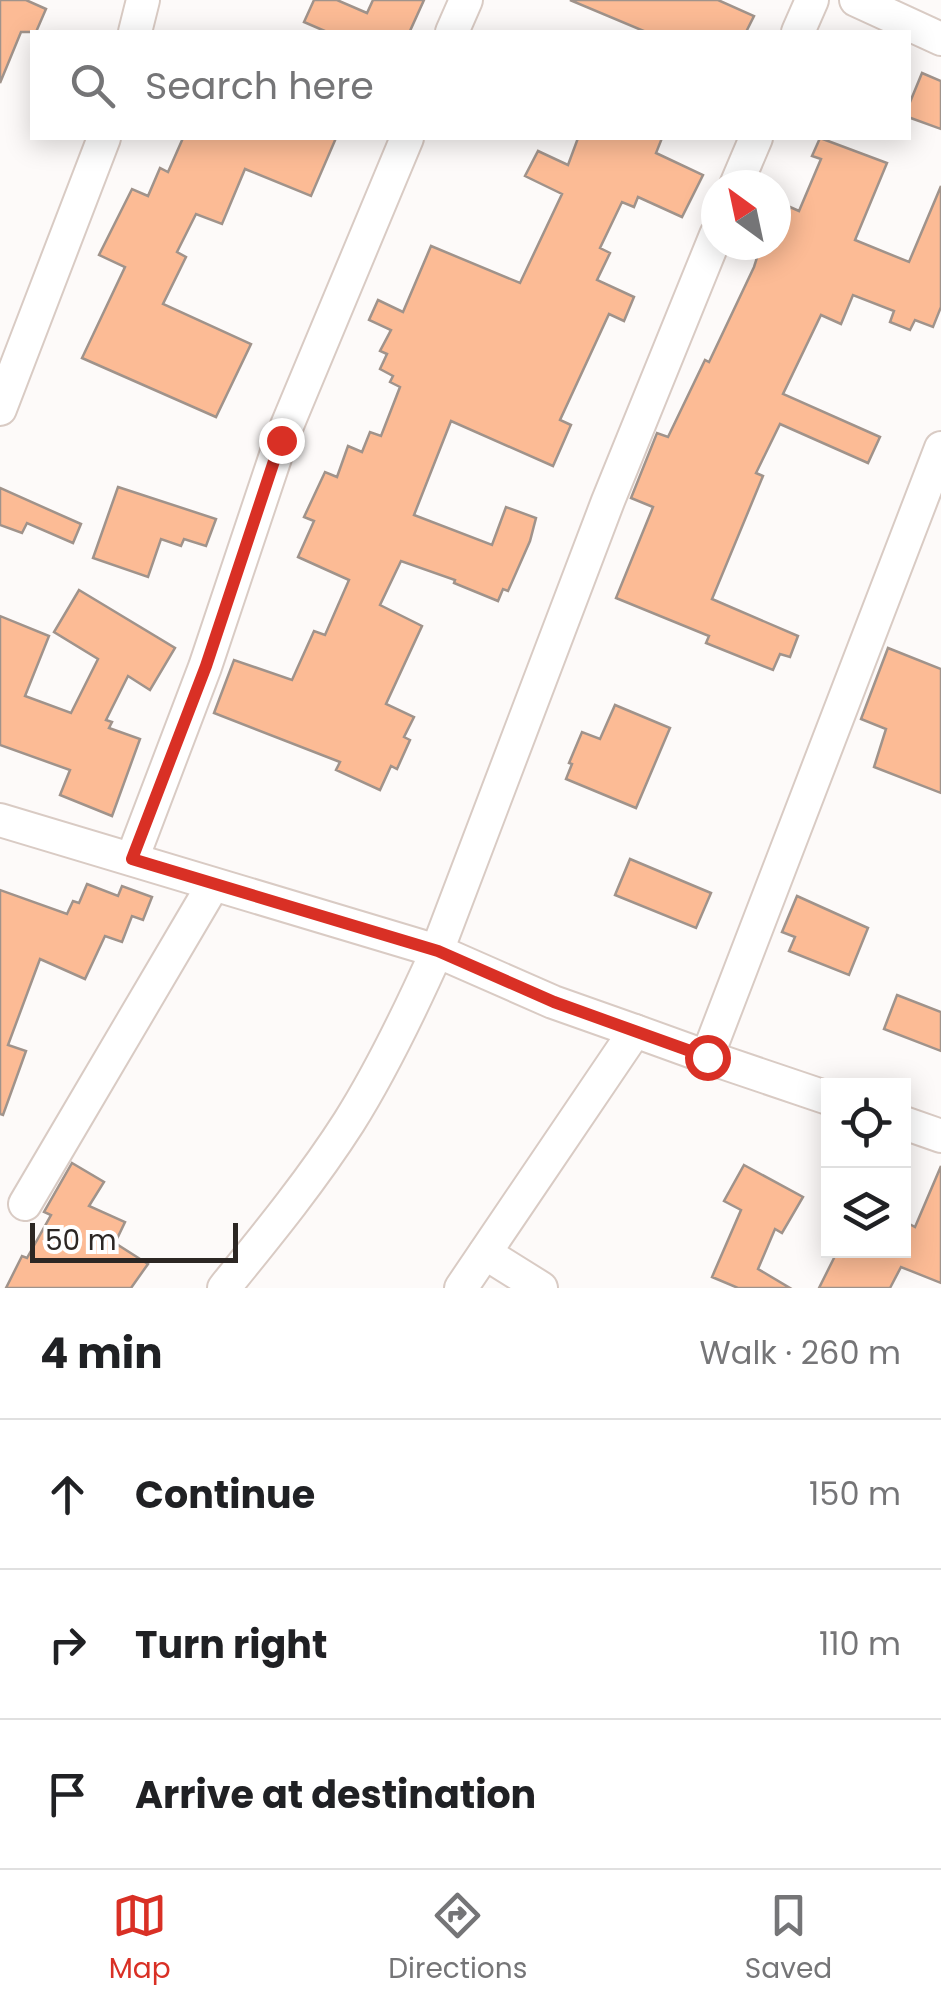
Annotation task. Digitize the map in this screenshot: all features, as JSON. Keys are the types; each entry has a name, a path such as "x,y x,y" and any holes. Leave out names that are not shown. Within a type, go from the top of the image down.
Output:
{"street":[{"path":"136,30 143,0"},
{"path":"453,30 466,0"},
{"path":"799,30 812,0"},
{"path":"856,0 941,39"},
{"path":"0,409 103,140"},
{"path":"132,859 206,666 281,440 406,140"},
{"path":"742,170 755,140"},
{"path":"224,1288 348,1122 438,951 608,502 706,260"},
{"path":"707,1057 941,448"},
{"path":"0,820 438,951 554,1002 821,1096"},
{"path":"25,1204 213,885"},
{"path":"461,1288 635,1032"},
{"path":"911,1125 941,1136"},
{"path":"486,1253 540,1288"}],"building":[{"path":"0,0 26,0 46,9 37,30 21,32 0,83"},
{"path":"314,0 337,0 367,13 373,0 424,0 410,30 322,30 304,22"},
{"path":"570,0 718,0 754,16 747,30 641,30"},
{"path":"922,73 941,81 941,129 911,118 911,100"},
{"path":"182,140 335,140 311,196 245,169 222,224 196,214 177,252 186,257 163,304 251,344 216,417 82,358 125,267 99,255 132,189 148,196 160,168 168,172"},
{"path":"577,140 661,140 656,153 701,174 701,179 682,217 638,197 634,207 622,202 600,248 610,253 597,280 634,297 624,321 609,314 560,420 571,425 553,466 451,421 414,515 492,545 506,507 536,518 508,591 503,589 498,601 454,583 455,580 401,561 380,605 422,626 386,704 414,717 404,737 410,740 397,769 391,766 380,790 336,770 340,762 214,713 234,660 292,680 314,631 325,635 349,580 298,557 314,521 304,517 325,472 337,477 348,446 362,452 370,432 381,436 400,387 390,382 393,376 380,369 387,354 380,351 391,330 369,320 378,300 403,312 431,246 520,283 562,194 525,176 538,151 568,165"},
{"path":"819,140 825,140 887,163 855,240 909,262 941,186 941,307 933,327 915,320 910,330 890,322 894,311 853,295 841,324 821,315 783,394 880,437 868,463 780,424 756,473 763,476 712,599 798,636 790,657 780,654 773,670 706,643 709,636 616,598 653,507 631,498 657,433 668,437 705,360 709,362 756,260 791,260 791,207 799,211 821,159 812,156"},
{"path":"118,487 216,519 206,546 184,539 181,546 161,539 148,577 93,558"},
{"path":"0,488 81,524 73,543 27,523 22,533 0,525"},
{"path":"79,590 175,648 150,690 128,676 106,720 112,722 109,728 140,739 112,816 60,795 70,770 0,745 0,616 49,636 25,696 71,713 98,659 54,632"},
{"path":"888,648 941,669 941,793 874,767 886,729 861,719"},
{"path":"615,705 670,728 636,808 566,779 582,732 600,739"},
{"path":"630,859 711,893 696,928 615,895"},
{"path":"87,884 118,896 122,886 152,897 143,920 132,916 122,942 105,936 85,979 40,959 8,1045 26,1051 3,1115 0,1114 0,890 67,914 73,901 79,903"},
{"path":"797,896 868,928 849,975 789,951 795,937 782,932"},
{"path":"897,995 941,1012 941,1051 884,1029"},
{"path":"72,1163 104,1182 89,1206 125,1222 115,1243 148,1264 131,1288 6,1288 22,1256 27,1258 51,1215 44,1212"},
{"path":"744,1165 803,1197 782,1233 775,1229 758,1269 790,1288 738,1288 712,1277 741,1210 724,1201"},
{"path":"941,1166 941,1283 901,1267 890,1288 819,1288 834,1258 911,1258 911,1225 915,1227"}],"route":[{"path":"281,440 206,666 132,859 438,951 554,1002 707,1057"}]}
